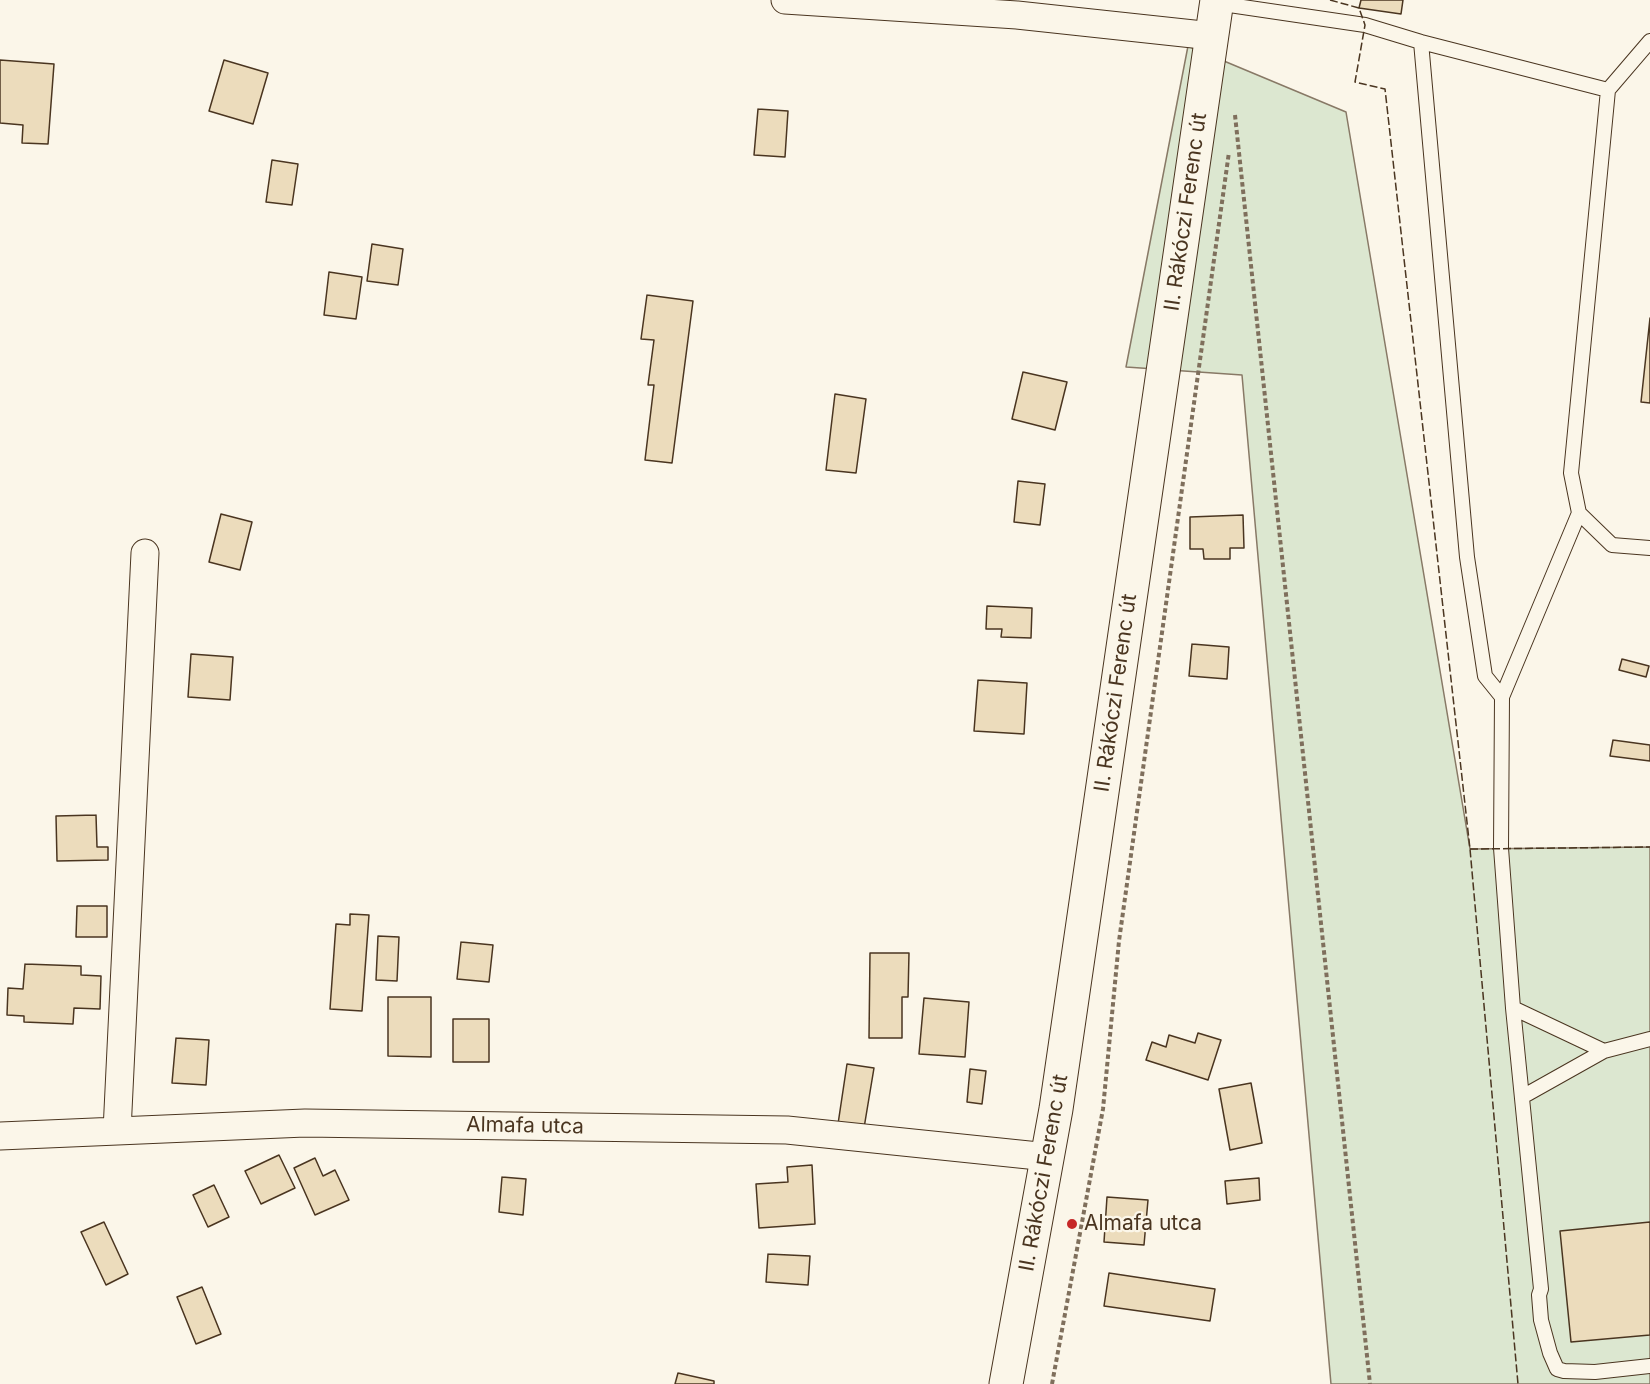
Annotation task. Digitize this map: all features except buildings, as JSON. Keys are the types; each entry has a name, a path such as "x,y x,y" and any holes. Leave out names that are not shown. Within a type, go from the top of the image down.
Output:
{"main road":[{"name":"II. Rákóczi Ferenc út","path":"1006,1384 1048,1157 1216,2"}],"street":[{"path":"785,0 1017,15 1212,36"},
{"path":"117,1131 145,554"},
{"name":"Almafa utca","path":"0,1136 305,1123 787,1130 1048,1157"}],"lane":[{"path":"1216,2 1365,25 1421,42 1608,90"},
{"path":"1650,41 1608,90 1571,473 1579,513 1502,697 1501,848 1513,1008 1541,1288 1539,1295 1541,1320 1550,1353 1557,1369 1564,1371 1594,1372 1650,1366"},
{"path":"1421,42 1467,556 1485,676 1502,697"},
{"path":"1579,513 1612,544 1650,548"},
{"path":"1513,1008 1604,1051"},
{"path":"1522,1097 1604,1051 1650,1039"}],"path":[{"path":"1231,139 1236,105"},
{"path":"1234,115 1370,1384"},
{"path":"1052,1384 1103,1109 1119,941 1230,151"}],"green space":[{"path":"1188,46 1346,112 1470,849 1650,847 1650,1384 1331,1384 1242,375 1126,367"}],"fence":[{"path":"1330,0 1359,8 1365,25 1355,82 1385,89 1470,849 1518,1384"},
{"path":"1470,849 1650,847"}],"place":[{"name":"Almafa utca","path":"1072,1224"}]}
